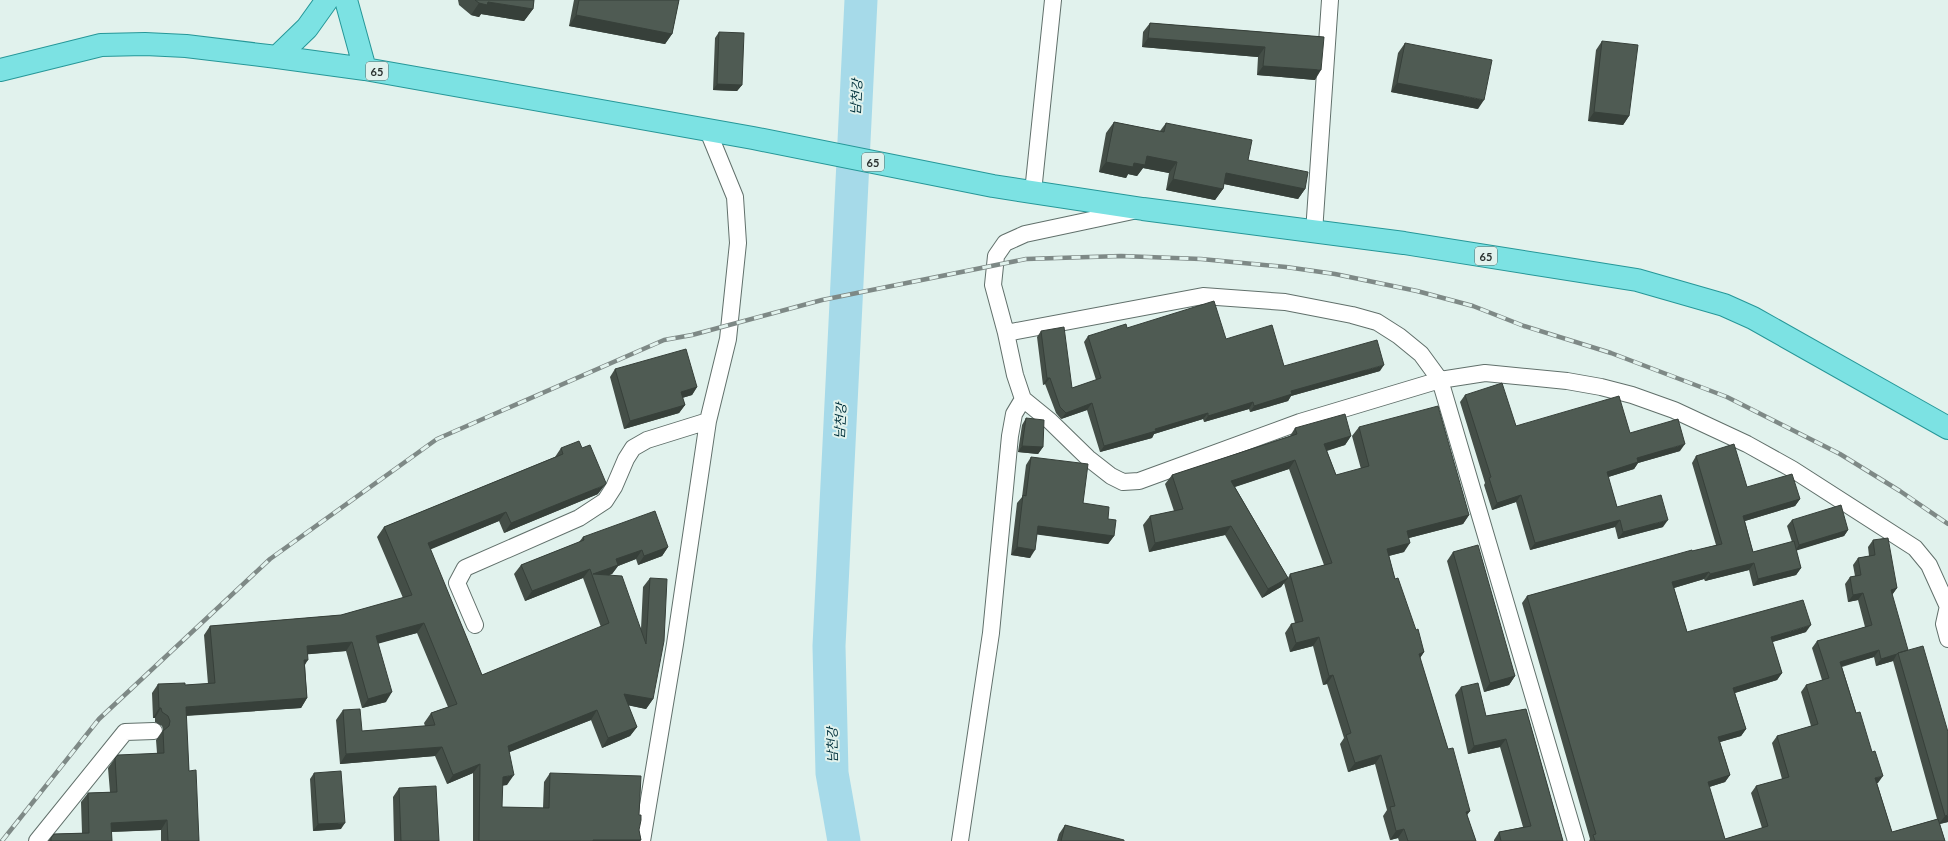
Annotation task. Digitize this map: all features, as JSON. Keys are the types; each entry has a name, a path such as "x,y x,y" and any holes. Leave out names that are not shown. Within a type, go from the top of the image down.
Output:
{"main road":[{"path":"277,57 307,28 328,0"},
{"path":"346,0 365,69"},
{"name":"65","path":"0,70 101,45 145,44 186,46 277,57 365,69 753,138 993,186 1143,209 1404,243 1637,280 1724,305 1753,318 1948,428"}],"street":[{"path":"1033,192 1053,0"},
{"path":"1314,232 1330,0"},
{"path":"642,841 675,644 708,421 728,339 738,243 735,197 708,131"},
{"path":"1143,209 1025,234 1005,243 996,256 993,285 1006,333 1015,375 1023,399 1050,421 1088,458 1111,476 1123,482 1139,481 1300,422 1440,380 1486,373 1567,380 1632,395 1674,410 1746,444 1792,469 1915,548 1929,565 1948,607 1944,624 1948,639"},
{"path":"1006,333 1203,296 1285,302 1352,315 1377,322 1399,336 1422,354 1440,380 1576,841"},
{"path":"960,841 991,633 1010,436 1014,414 1023,399"},
{"path":"475,625 457,583 464,568 579,518 605,501 614,488 626,459 633,448 646,440 708,421"},
{"path":"37,841 125,732 154,731"}],"building":[{"path":"475,0 534,0 533,9 488,2 487,5 479,3"},
{"path":"579,0 679,0 672,34 576,15"},
{"path":"1150,23 1324,37 1321,70 1263,66 1265,47 1148,38"},
{"path":"719,32 744,33 742,85 717,84"},
{"path":"1602,41 1638,45 1629,116 1594,112"},
{"path":"1405,43 1492,60 1484,100 1397,83"},
{"path":"1114,122 1164,132 1166,123 1252,140 1248,160 1308,172 1305,189 1226,173 1223,189 1173,179 1177,162 1147,156 1145,165 1134,163 1133,167 1106,162"},
{"path":"1214,301 1226,339 1272,325 1284,366 1377,340 1384,365 1291,391 1292,394 1254,406 1253,402 1208,416 1208,413 1155,429 1156,431 1104,446 1092,403 1066,413 1060,407 1050,378 1047,378 1041,331 1064,327 1072,388 1101,378 1088,336 1126,324 1127,328"},
{"path":"686,349 697,387 681,392 685,405 630,421 615,369"},
{"path":"1502,383 1516,426 1619,396 1630,433 1678,419 1685,444 1637,458 1638,462 1607,472 1617,507 1661,495 1668,520 1623,532 1620,520 1535,543 1521,495 1497,503 1489,478 1491,477 1465,395"},
{"path":"1438,406 1469,515 1407,531 1410,543 1387,549 1395,579 1398,578 1416,630 1418,629 1424,652 1419,654 1448,749 1453,748 1470,811 1466,812 1476,841 1408,841 1404,829 1396,831 1390,807 1395,806 1381,755 1355,763 1346,735 1351,733 1333,675 1329,676 1319,637 1296,643 1291,624 1303,621 1290,574 1332,563 1295,460 1231,481 1288,578 1268,589 1231,526 1155,543 1150,516 1183,509 1172,475 1297,434 1295,428 1345,414 1351,436 1324,444 1336,475 1369,466 1359,427"},
{"path":"1026,418 1044,420 1043,447 1022,446"},
{"path":"579,441 582,448 590,445 606,483 605,485 511,523 506,512 428,543 482,675 609,623 590,569 532,591 521,565 584,540 583,537 655,511 668,547 644,556 642,550 616,559 618,565 593,574 622,576 646,644 650,578 667,579 664,641 653,699 624,694 637,727 608,738 597,710 508,746 514,775 503,777 502,807 549,808 550,773 641,776 639,815 641,815 641,820 639,830 641,840 479,841 480,764 453,775 442,747 346,754 343,710 360,709 362,731 435,725 431,713 457,704 424,623 376,636 392,692 368,699 352,642 307,646 308,660 304,660 307,698 186,707 189,771 196,770 199,841 168,841 167,820 111,823 112,841 51,841 54,834 89,833 88,793 117,792 115,758 118,755 164,753 163,731 169,726 170,721 168,716 162,712 161,708 159,708 158,684 185,683 185,685 215,683 210,626 341,615 412,595 384,527 563,454 561,448"},
{"path":"1734,444 1747,487 1792,474 1800,499 1743,516 1753,552 1794,541 1801,568 1758,579 1754,563 1710,574 1709,572 1672,582 1687,632 1803,600 1811,625 1771,637 1782,673 1733,688 1746,729 1718,737 1730,775 1708,782 1725,839 1768,826 1756,786 1789,777 1777,736 1818,724 1806,685 1829,678 1817,641 1872,625 1863,593 1853,595 1850,577 1861,575 1858,558 1875,555 1873,540 1888,538 1897,588 1891,590 1908,650 1881,659 1879,650 1840,662 1856,713 1860,712 1872,752 1875,751 1883,776 1875,778 1892,832 1938,819 1945,841 1595,841 1593,835 1596,834 1527,596 1692,550 1722,544 1696,456"},
{"path":"1031,457 1088,464 1083,503 1109,507 1108,519 1116,520 1114,536 1038,526 1035,550 1017,547 1023,495 1026,496"},
{"path":"1841,505 1848,530 1799,545 1792,520"},
{"path":"1478,545 1515,676 1490,683 1453,552"},
{"path":"1923,646 1948,732 1948,815 1945,816 1898,653"},
{"path":"1478,683 1486,716 1526,709 1563,841 1501,841 1499,832 1531,826 1506,739 1474,746 1461,687"},
{"path":"341,771 345,823 318,824 314,773"},
{"path":"436,786 439,841 401,841 399,788"},
{"path":"1065,825 1124,840 1124,841 1061,841"}],"waterway":[{"name":"남천강","path":"844,841 832,773 829,646 861,0"}],"railway":[{"path":"2,841 99,719 270,559 437,439 664,340 692,335 822,300 1026,259 1121,256 1201,259 1286,267 1335,274 1417,291 1473,306 1524,326 1611,353 1727,397 1840,454 1900,491 1948,524"}]}
